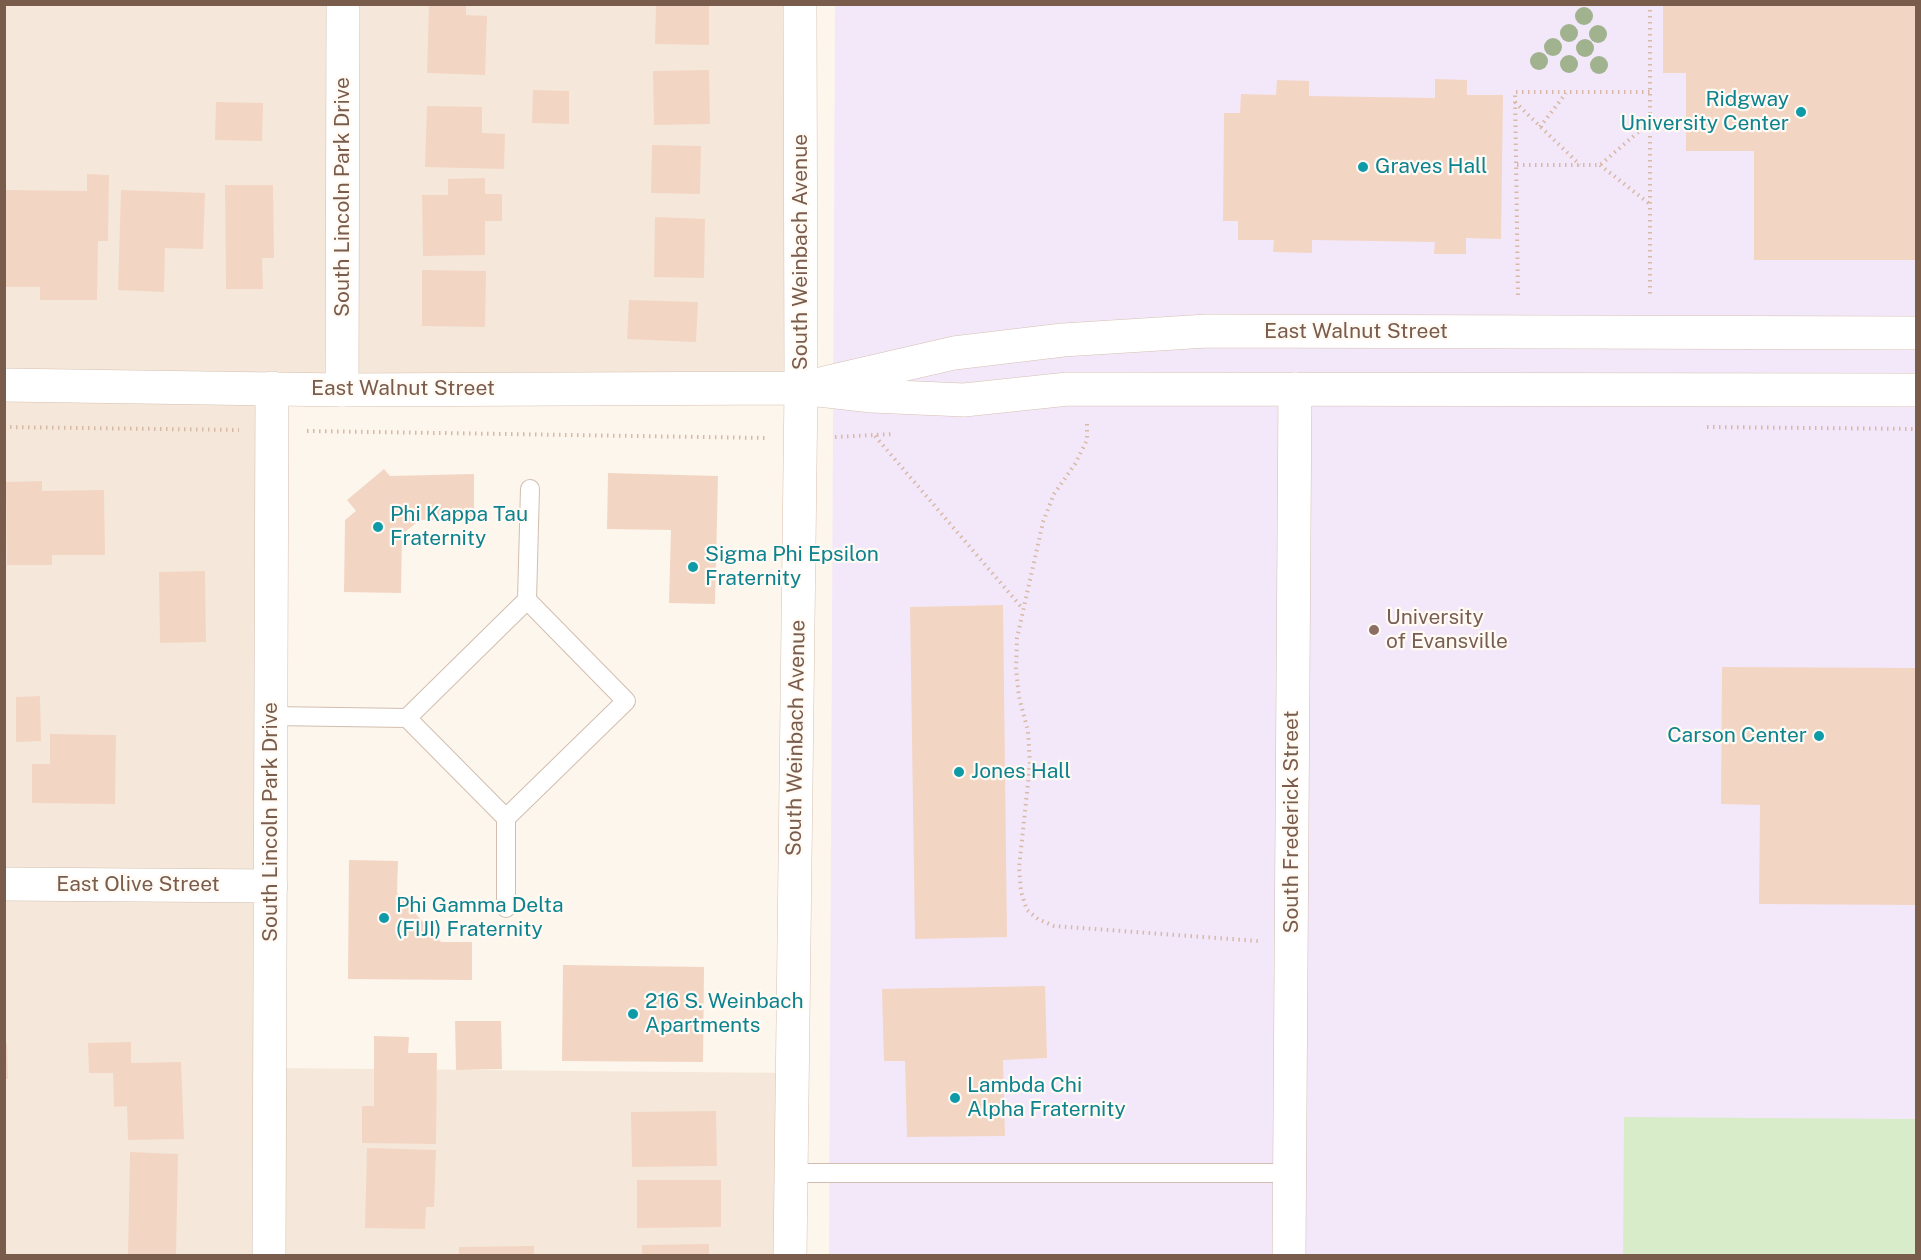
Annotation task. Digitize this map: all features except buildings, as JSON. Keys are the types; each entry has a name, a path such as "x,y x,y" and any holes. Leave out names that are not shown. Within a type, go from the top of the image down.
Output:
{"street":[{"name":"South Lincoln Park Drive","path":"342,390 343,4"},
{"name":"South Weinbach Avenue","path":"790,1256 801,438 800,4"},
{"name":"East Walnut Street","path":"801,388 954,353 1063,339 1207,332 1917,333"},
{"name":"East Walnut Street","path":"4,385 342,390 801,388 872,396 964,399 1068,389 1917,390"},
{"name":"South Lincoln Park Drive","path":"269,1256 272,388"},
{"name":"South Frederick Street","path":"1289,1256 1295,388"},
{"name":"East Olive Street","path":"4,884 271,886"}],"lane":[{"path":"407,718 527,600 530,489"},
{"path":"506,818 626,701 527,600"},
{"path":"271,716 407,718 506,818 506,908"},
{"path":"790,1173 1290,1173"}],"path":[{"path":"1650,4 1650,297"},
{"path":"1518,295 1515,92 1650,92"},
{"path":"1540,127 1566,93"},
{"path":"1515,102 1581,165"},
{"path":"1600,165 1651,121"},
{"path":"1517,165 1600,165 1651,204"},
{"path":"1078,423 1099,423"},
{"path":"1087,423 1087,440 1075,464 1054,494 1043,522 1017,638 1016,669 1019,697 1028,731 1030,764 1019,868 1021,892 1027,909 1038,919 1054,926 1267,941"},
{"path":"4,427 801,438 897,434"},
{"path":"1707,427 1917,429"},
{"path":"874,435 1023,609"}],"shaded area":[{"path":"5,5 800,5 801,388 5,382"},
{"name":"University of Evansville","path":"835,5 1916,5 1916,1255 829,1255"},
{"path":"5,385 272,388 270,1068 791,1073 790,1255 5,1256"}],"green space":[{"path":"1624,1117 1916,1119 1916,1255 1623,1255"}],"place":[{"name":"Ridgway University Center","path":"1801,112"},
{"name":"Graves Hall","path":"1363,167"},
{"name":"Phi Kappa Tau Fraternity","path":"378,527"},
{"name":"Sigma Phi Epsilon Fraternity","path":"693,567"},
{"name":"University of Evansville","path":"1374,630"},
{"name":"Carson Center","path":"1819,736"},
{"name":"Jones Hall","path":"959,772"},
{"name":"Phi Gamma Delta (FIJI) Fraternity","path":"384,918"},
{"name":"216 S. Weinbach Apartments","path":"633,1014"},
{"name":"Lambda Chi Alpha Fraternity","path":"955,1098"}]}
